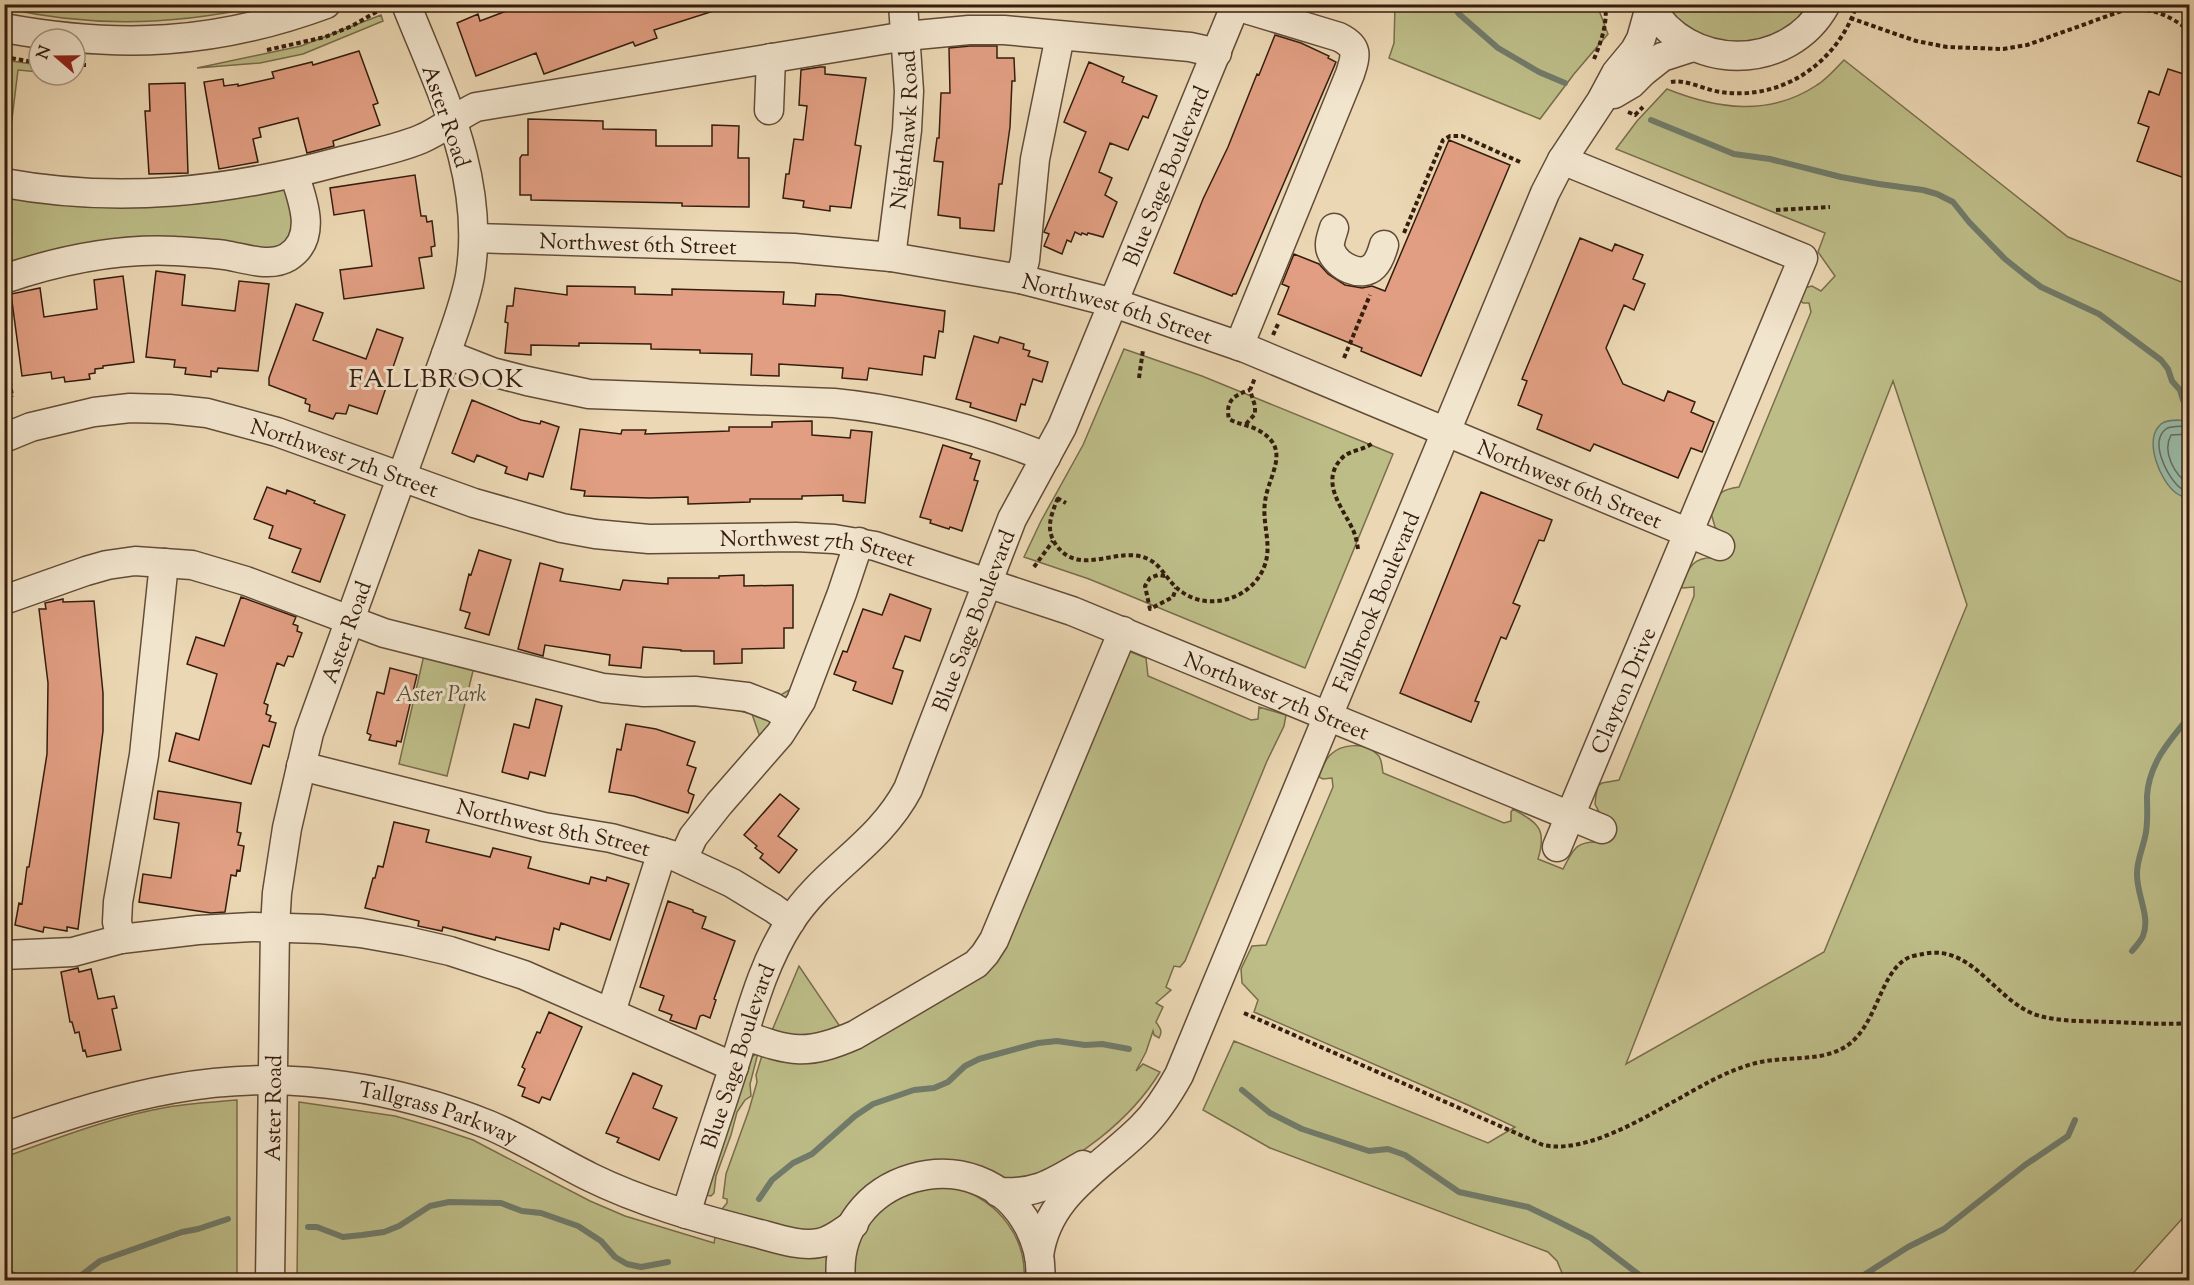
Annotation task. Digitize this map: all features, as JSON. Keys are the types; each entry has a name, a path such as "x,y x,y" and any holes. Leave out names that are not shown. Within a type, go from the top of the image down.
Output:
{"street":[{"path":"4,28 79,39 158,41 234,31 273,22 326,4"},
{"name":"Aster Road","path":"270,1281 275,927 287,828 309,733 464,302 474,238 471,193 466,165 452,120 406,4"},
{"name":"Nighthawk Road","path":"891,257 907,130 909,91 903,4"},
{"path":"1236,5 1339,37 1350,43 1355,51 1350,74 1239,346"},
{"name":"Blue Sage Boulevard","path":"686,1214 762,975 791,921 819,887 881,829 900,804 916,772 1012,519 1062,428 1236,5"},
{"path":"1650,6 1662,23 1693,47 1716,55 1741,57 1766,53 1789,44 1809,28 1825,6"},
{"name":"Fallbrook Boulevard","path":"1039,1268 1044,1230 1058,1204 1134,1135 1171,1090 1329,715 1525,237 1562,160 1601,101 1616,73 1641,39 1650,6"},
{"path":"4,183 71,192 123,195 161,194 236,186 294,174 423,138 476,107 906,36 969,30 1004,30 1190,47 1217,53"},
{"path":"1020,279 1025,260 1035,159 1060,36"},
{"name":"Fallbrook Boulevard","path":"1601,101 1631,84 1662,57 1693,47"},
{"path":"769,110 771,58"},
{"name":"Clayton Drive","path":"1557,847 1803,258 1562,160"},
{"path":"4,279 48,264 122,252 174,251 224,255 256,261 276,261 287,257 299,247 305,231 307,214 294,174"},
{"path":"1334,228 1330,242 1331,251 1339,262 1359,271 1368,271 1376,265 1394,240"},
{"name":"Northwest 6th Street","path":"474,238 794,248 891,257 1020,279 1114,303 1239,346 1720,546"},
{"path":"446,354 492,372 589,394 834,403 874,407 933,420 1046,457"},
{"name":"Northwest 7th Street","path":"4,438 64,417 130,408 169,408 207,413 260,426 474,503 562,528 595,534 649,539 796,537 859,542 1072,610 1602,829"},
{"path":"611,1012 673,856 700,829 780,734 801,701 859,542"},
{"path":"4,600 108,565 135,561 192,566 216,571 384,633 603,688 624,691 729,694 761,702 790,717"},
{"path":"121,939 117,922 118,902 144,755 164,563"},
{"path":"744,1035 798,1051 835,1044 855,1035 976,964 994,940 1123,631"},
{"name":"Northwest 8th Street","path":"301,766 544,827 611,838 673,856 732,883 791,921"},
{"path":"4,956 73,952 121,939 198,930 275,927 361,933 450,951 524,975 734,1067"},
{"name":"Tallgrass Parkway","path":"4,1137 85,1109 159,1090 229,1082 304,1081 365,1089 419,1101 457,1113 524,1142 591,1177 686,1214 808,1244 828,1241 854,1224"},
{"name":"Fallbrook Boulevard","path":"998,1192 1019,1193 1047,1186 1134,1135"},
{"path":"841,1281 842,1257 854,1224 865,1208 893,1185 928,1174 947,1173 982,1182 1013,1204 1034,1237 1039,1268"}],"path":[{"path":"1591,67 1607,14 1605,4"},
{"path":"1852,19 1857,4"},
{"path":"1825,6 1852,19 1916,41 1947,47 2003,49 2027,45 2127,9 2144,9 2162,13 2190,32"},
{"path":"4,57 27,61"},
{"path":"1394,240 1443,140 1450,135 1462,136 1520,162"},
{"path":"1776,210 1830,207"},
{"path":"1344,358 1370,293"},
{"path":"4,337 12,397"},
{"path":"1139,378 1143,350"},
{"path":"1058,498 1049,522 1049,531 1053,541 1065,555 1084,562 1130,555 1141,557 1158,566 1176,588 1190,596 1214,603 1228,600 1242,593 1262,574 1268,553 1264,509 1265,497 1275,470 1276,448 1264,433 1229,419 1227,410 1229,401 1239,393 1250,390 1255,414 1245,424"},
{"path":"1358,549 1354,533 1333,492 1332,482 1334,470 1340,460 1350,451 1369,447 1374,442"},
{"path":"1048,494 1066,503"},
{"path":"1034,567 1053,541"},
{"path":"1166,576 1158,575 1149,578 1145,586 1150,609 1173,597 1176,588"},
{"path":"1244,1014 1543,1145 1555,1148 1582,1145 1610,1134 1729,1072 1746,1066 1771,1060 1823,1056 1838,1052 1861,1034 1896,968 1906,959 1931,952 1956,957 1970,965 2009,999 2023,1009 2038,1015 2073,1020 2190,1023"}],"green space":[{"path":"5,4 265,5 200,17 135,22 70,19 5,8"},
{"path":"1395,5 1597,5 1608,34 1540,119 1389,58 1394,43"},
{"path":"1665,5 1807,5 1796,20 1782,31 1766,38 1730,43 1712,40 1694,33 1679,23"},
{"path":"381,15 383,21 303,54 260,63 197,68 301,46"},
{"path":"4,60 27,63 27,71 18,70 5,176 60,183 317,177 309,192 303,255 130,259 5,287"},
{"path":"1844,60 2068,237 2189,285 2189,1211 2127,1280 1565,1280 1557,1261 1548,1252 1270,1148 1203,1110 1234,1041 1488,1143 1515,1127 1254,1012 1258,1000 1242,983 1241,969 1252,946 1266,945 1333,787 1332,778 1319,777 1322,768 1330,755 1341,748 1361,746 1367,748 1379,757 1383,773 1504,823 1511,821 1513,809 1539,828 1542,841 1538,859 1563,869 1572,852 1579,845 1599,842 1601,816 1595,804 1598,786 1619,780 1694,596 1694,587 1683,588 1681,586 1687,573 1698,561 1717,558 1726,538 1715,527 1711,513 1720,494 1739,487 1811,312 1809,303 1803,303 1800,300 1804,288 1812,286 1821,291 1835,276 1818,252 1825,233 1616,149 1637,121 1667,89 1724,105 1762,106 1799,95 1821,83","holes":["1893,381 1967,605 1824,952 1626,1064"]},
{"path":"1124,349 1202,376 1393,454 1305,668 1089,579 1024,557 1083,445"},
{"name":"Aster Park","path":"840,570 856,573 800,717 782,745 738,792 703,838 685,833 741,764 762,743 752,714 723,707 613,702 474,667 447,776 399,764 424,655 369,641 375,626 601,681 726,684 748,687 779,696 796,686"},
{"path":"1131,652 1146,658 1148,676 1251,720 1258,719 1259,707 1286,715 1284,726 1267,761 1185,961 1180,967 1174,966 1166,987 1171,990 1156,1003 1163,1007 1156,1022 1161,1033 1159,1038 1154,1035 1153,1031 1136,1071 1143,1064 1160,1072 1147,1090 1133,1107 1100,1138 1064,1164 1025,1186 972,1170 843,1219 813,1235 722,1209 727,1203 727,1199 723,1198 726,1174 749,1110 763,1052 799,966 843,1031 968,957 987,934 1120,656"},
{"path":"758,1053 750,1084 751,1096 745,1100 737,1112 716,1176 714,1193 711,1196 706,1195 751,1057"},
{"path":"237,1100 237,1280 5,1280 5,1157 126,1116 176,1106"},
{"path":"299,1102 395,1116 473,1140 590,1201 625,1216 714,1243 715,1237 830,1253 828,1280 297,1280"},
{"path":"926,1187 959,1189 973,1195 998,1212 1008,1224 1021,1250 1024,1280 850,1280 856,1239 873,1214 897,1195"}],"water":[{"path":"2190,420 2189,499 2176,493 2164,479 2156,460 2154,440 2156,431 2164,422"}],"building":[{"path":"525,4 722,4 723,8 654,30 657,38 635,46 633,42 544,74 536,53 476,76 457,23 478,14 480,21"},
{"path":"1275,35 1301,43 1329,56 1328,58 1336,62 1236,294 1232,296 1174,273 1203,199 1228,147"},
{"path":"997,46 997,58 1014,58 1015,81 1012,81 1010,127 1002,184 999,184 994,231 960,228 960,218 938,215 943,162 934,161 937,138 939,138 941,93 950,93 949,48"},
{"path":"359,51 378,103 373,105 380,125 333,141 334,146 307,153 298,118 259,128 261,137 253,139 258,162 219,169 204,82 223,79 224,86 238,84 238,86 274,78 272,72 312,62 313,65"},
{"path":"1089,62 1124,77 1122,82 1157,96 1148,118 1143,116 1128,150 1110,143 1099,172 1112,178 1105,195 1117,202 1103,237 1088,233 1081,235 1075,232 1071,242 1067,240 1062,254 1044,246 1049,234 1044,232 1086,132 1064,122"},
{"path":"825,67 825,74 866,78 855,145 861,146 851,208 830,206 830,211 803,207 804,201 783,198 794,139 803,140 807,106 799,105 801,70"},
{"path":"2168,69 2190,76 2190,180 2137,161 2149,127 2138,123 2149,91 2159,95"},
{"path":"185,83 188,173 149,174 145,111 150,111 149,84"},
{"path":"528,119 603,121 603,129 656,130 656,146 712,146 712,125 739,126 738,158 749,158 749,207 682,206 682,203 531,200 531,195 520,195 520,158 522,155 528,155"},
{"path":"1449,140 1510,165 1421,376 1361,351 1362,348 1278,314 1289,287 1282,284 1294,254 1319,264 1328,274 1345,285 1362,288 1372,286 1385,291"},
{"path":"415,175 421,216 426,216 427,222 432,221 435,246 431,247 432,256 419,258 424,288 344,299 340,270 372,266 364,210 334,215 330,188"},
{"path":"1580,238 1612,251 1615,244 1643,255 1633,279 1645,284 1634,310 1624,305 1606,348 1623,384 1664,401 1668,391 1695,402 1691,412 1714,422 1702,452 1691,448 1678,478 1594,444 1590,451 1537,429 1542,415 1518,405 1527,381 1522,379"},
{"path":"156,271 185,275 182,305 235,311 239,281 269,284 258,371 218,368 217,372 211,371 211,377 185,374 186,368 174,367 175,360 146,357"},
{"path":"123,276 134,362 95,369 95,373 89,374 90,379 65,382 64,377 52,379 51,372 22,376 11,294 40,288 44,317 97,309 94,280"},
{"path":"567,286 635,287 635,294 672,295 672,289 784,292 783,304 815,306 816,294 840,295 945,311 943,332 939,331 935,358 924,356 922,375 869,368 867,380 842,378 843,368 779,364 779,376 751,375 752,354 651,349 651,344 531,345 531,355 505,353 507,306 513,306 515,288 567,295"},
{"path":"296,304 323,313 313,340 366,359 377,329 403,338 377,414 349,405 346,414 336,413 333,419 309,411 310,405 305,403 306,399 269,385 269,378"},
{"path":"974,336 998,343 1000,337 1024,344 1023,349 1030,351 1028,356 1048,362 1042,382 1033,379 1025,405 1021,404 1016,421 970,407 971,403 956,399"},
{"path":"472,400 521,420 540,424 541,421 559,427 543,477 529,473 527,480 505,473 507,467 477,455 474,462 452,453"},
{"path":"812,421 812,435 850,438 851,430 872,432 865,503 843,501 843,495 688,504 688,497 584,496 585,491 571,489 580,429 621,434 622,430 646,430 645,434 729,431 729,427 772,427 772,422"},
{"path":"943,445 972,454 970,458 980,461 974,480 978,481 962,531 930,523 931,520 920,517"},
{"path":"267,487 286,494 287,490 345,515 320,582 292,572 301,549 269,538 273,526 254,519"},
{"path":"1481,492 1552,520 1544,541 1539,540 1513,603 1520,606 1506,639 1501,637 1475,701 1479,702 1471,722 1400,693"},
{"path":"479,550 511,560 489,635 465,628 470,613 460,610 469,574 471,575"},
{"path":"540,563 563,569 560,581 620,590 623,580 668,584 668,578 719,578 719,576 744,575 744,586 793,585 793,628 784,628 784,648 742,649 742,663 714,664 714,651 681,651 643,647 641,668 609,665 610,655 545,645 543,656 518,649"},
{"path":"890,594 931,609 920,641 905,636 893,668 903,671 892,704 853,690 856,682 834,674 843,651 847,652 863,609 882,615"},
{"path":"241,597 296,617 293,624 298,626 297,631 302,633 293,657 288,656 284,666 277,663 264,703 268,705 266,714 271,716 269,721 276,723 269,747 263,745 251,784 169,761 176,733 199,740 217,674 187,664 196,637 224,646"},
{"path":"63,599 63,602 94,601 103,693 103,731 78,929 67,927 67,931 44,927 43,932 15,925 19,903 22,904 27,867 29,867 47,754 48,683 39,609 46,609 45,603"},
{"path":"390,668 417,675 401,742 397,741 396,746 369,740 371,735 367,733 377,692 384,694"},
{"path":"536,699 562,706 545,776 530,772 528,779 502,772 514,724 529,728"},
{"path":"626,724 656,729 695,742 687,765 696,768 688,791 694,795 688,813 634,796 609,792 617,749 621,750"},
{"path":"158,791 241,803 237,832 241,833 238,845 244,846 240,871 237,870 236,876 231,875 225,912 211,913 139,902 143,874 171,878 179,823 154,819"},
{"path":"780,794 799,809 778,836 797,850 779,873 760,858 763,854 744,835"},
{"path":"394,822 429,830 426,842 490,857 493,848 531,857 528,868 589,884 591,877 606,881 607,877 629,884 610,940 561,923 559,930 554,928 549,950 443,927 442,931 418,926 419,921 365,908 378,866 383,867"},
{"path":"668,901 706,917 702,928 735,941 714,999 716,1000 710,1018 700,1016 696,1029 670,1020 672,1015 659,1010 664,996 640,987"},
{"path":"78,968 79,972 91,969 98,999 114,996 117,1008 112,1009 121,1050 87,1057 85,1050 83,1051 79,1032 75,1033 72,1022 70,1022 61,972"},
{"path":"549,1012 582,1027 550,1100 542,1097 539,1103 522,1096 525,1088 518,1085 525,1069 522,1067 537,1032 540,1033"},
{"path":"633,1073 662,1086 653,1108 677,1118 659,1160 617,1142 619,1138 606,1133"}],"waterway":[{"path":"1452,4 1459,14 1498,48 1539,72 1565,83"},
{"path":"1651,120 1734,154 1770,159 1841,177 1923,190 1953,202 2005,259 2025,275 2041,287 2099,314 2161,360 2168,369 2172,381 2180,390 2183,400 2190,406"},
{"path":"2132,951 2142,938 2145,928 2137,873 2147,828 2149,784 2162,753 2190,716"},
{"path":"759,1199 772,1180 793,1163 812,1154 855,1116 873,1104 914,1090 934,1088 948,1082 965,1066 979,1059 1038,1043 1057,1041 1085,1045 1102,1044 1129,1049"},
{"path":"1242,1090 1270,1113 1302,1129 1369,1151 1388,1149 1405,1155 1459,1192 1528,1207 1591,1238 1646,1280"},
{"path":"1856,1280 1908,1247 1944,1229 2025,1165 2068,1136 2075,1120"},
{"path":"308,1227 317,1227 343,1237 362,1235 384,1232 399,1226 430,1206 449,1202 501,1203 522,1211 541,1213 578,1226 601,1241 615,1257 627,1264 641,1267 668,1262"},
{"path":"75,1280 100,1261 182,1232 228,1219"},
{"path":"4,1270 24,1280"}],"district":[{"name":"FALLBROOK","path":"437,378"}]}
